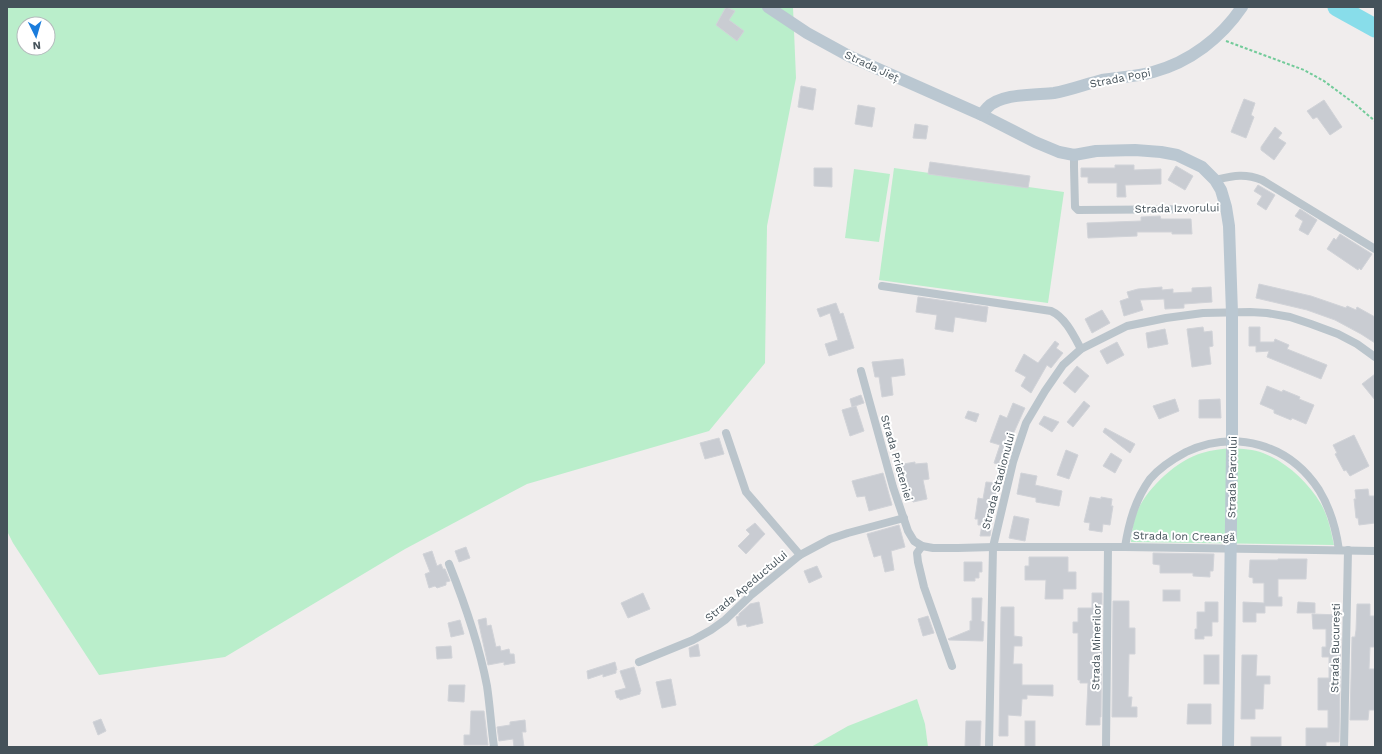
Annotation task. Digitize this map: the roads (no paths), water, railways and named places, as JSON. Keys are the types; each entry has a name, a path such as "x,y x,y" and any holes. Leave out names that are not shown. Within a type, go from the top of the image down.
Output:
{"main road":[{"name":"Strada Jieț","path":"768,7 807,33 849,56 982,115"},
{"name":"Strada Popi","path":"982,115 988,107 1000,100 1018,96 1055,93 1101,81 1152,72 1177,64 1194,55 1216,38 1242,7"},
{"name":"Strada Izvorului","path":"982,115 1035,142 1059,152 1074,155 1096,151 1134,150 1177,155 1202,167 1215,180 1221,190 1226,207"},
{"name":"Strada Parcului","path":"1226,207 1230,248 1232,312 1228,747"}],"street":[{"name":"Strada Izvorului","path":"1074,155 1074,195 1075,207 1078,210 1212,209 1226,207"},
{"path":"1215,180 1236,175 1252,176 1262,180 1375,249"},
{"path":"882,286 1051,311 1058,314 1072,332 1081,349"},
{"name":"Strada Stadionului","path":"989,747 993,547 1013,462 1026,423 1045,391 1063,366 1081,349 1127,326 1166,318 1204,313 1232,312 1267,313 1290,317 1338,334 1357,344 1375,357"},
{"name":"Strada Prieteniei","path":"861,371 908,531 914,541 922,546"},
{"name":"Strada Apeductului","path":"726,433 746,492 800,555"},
{"path":"1125,547 1134,508 1144,488 1151,478 1163,466 1176,457 1208,444 1244,441 1264,446 1282,454 1301,469 1318,489 1326,502 1334,525 1339,550"},
{"name":"Strada Apeductului","path":"639,662 693,640 711,630 725,620 750,596 800,555 830,539 848,532 904,518"},
{"path":"952,666 924,587 917,553 922,546 933,548 993,547"},
{"name":"Strada Ion Creangă","path":"993,547 1231,548 1375,551"},
{"name":"Strada Minerilor","path":"1106,747 1108,547"},
{"name":"Strada București","path":"1344,747 1348,550"},
{"path":"449,564 461,594 478,646 491,712 494,747"}],"waterway":[{"path":"1337,7 1375,28"}]}
